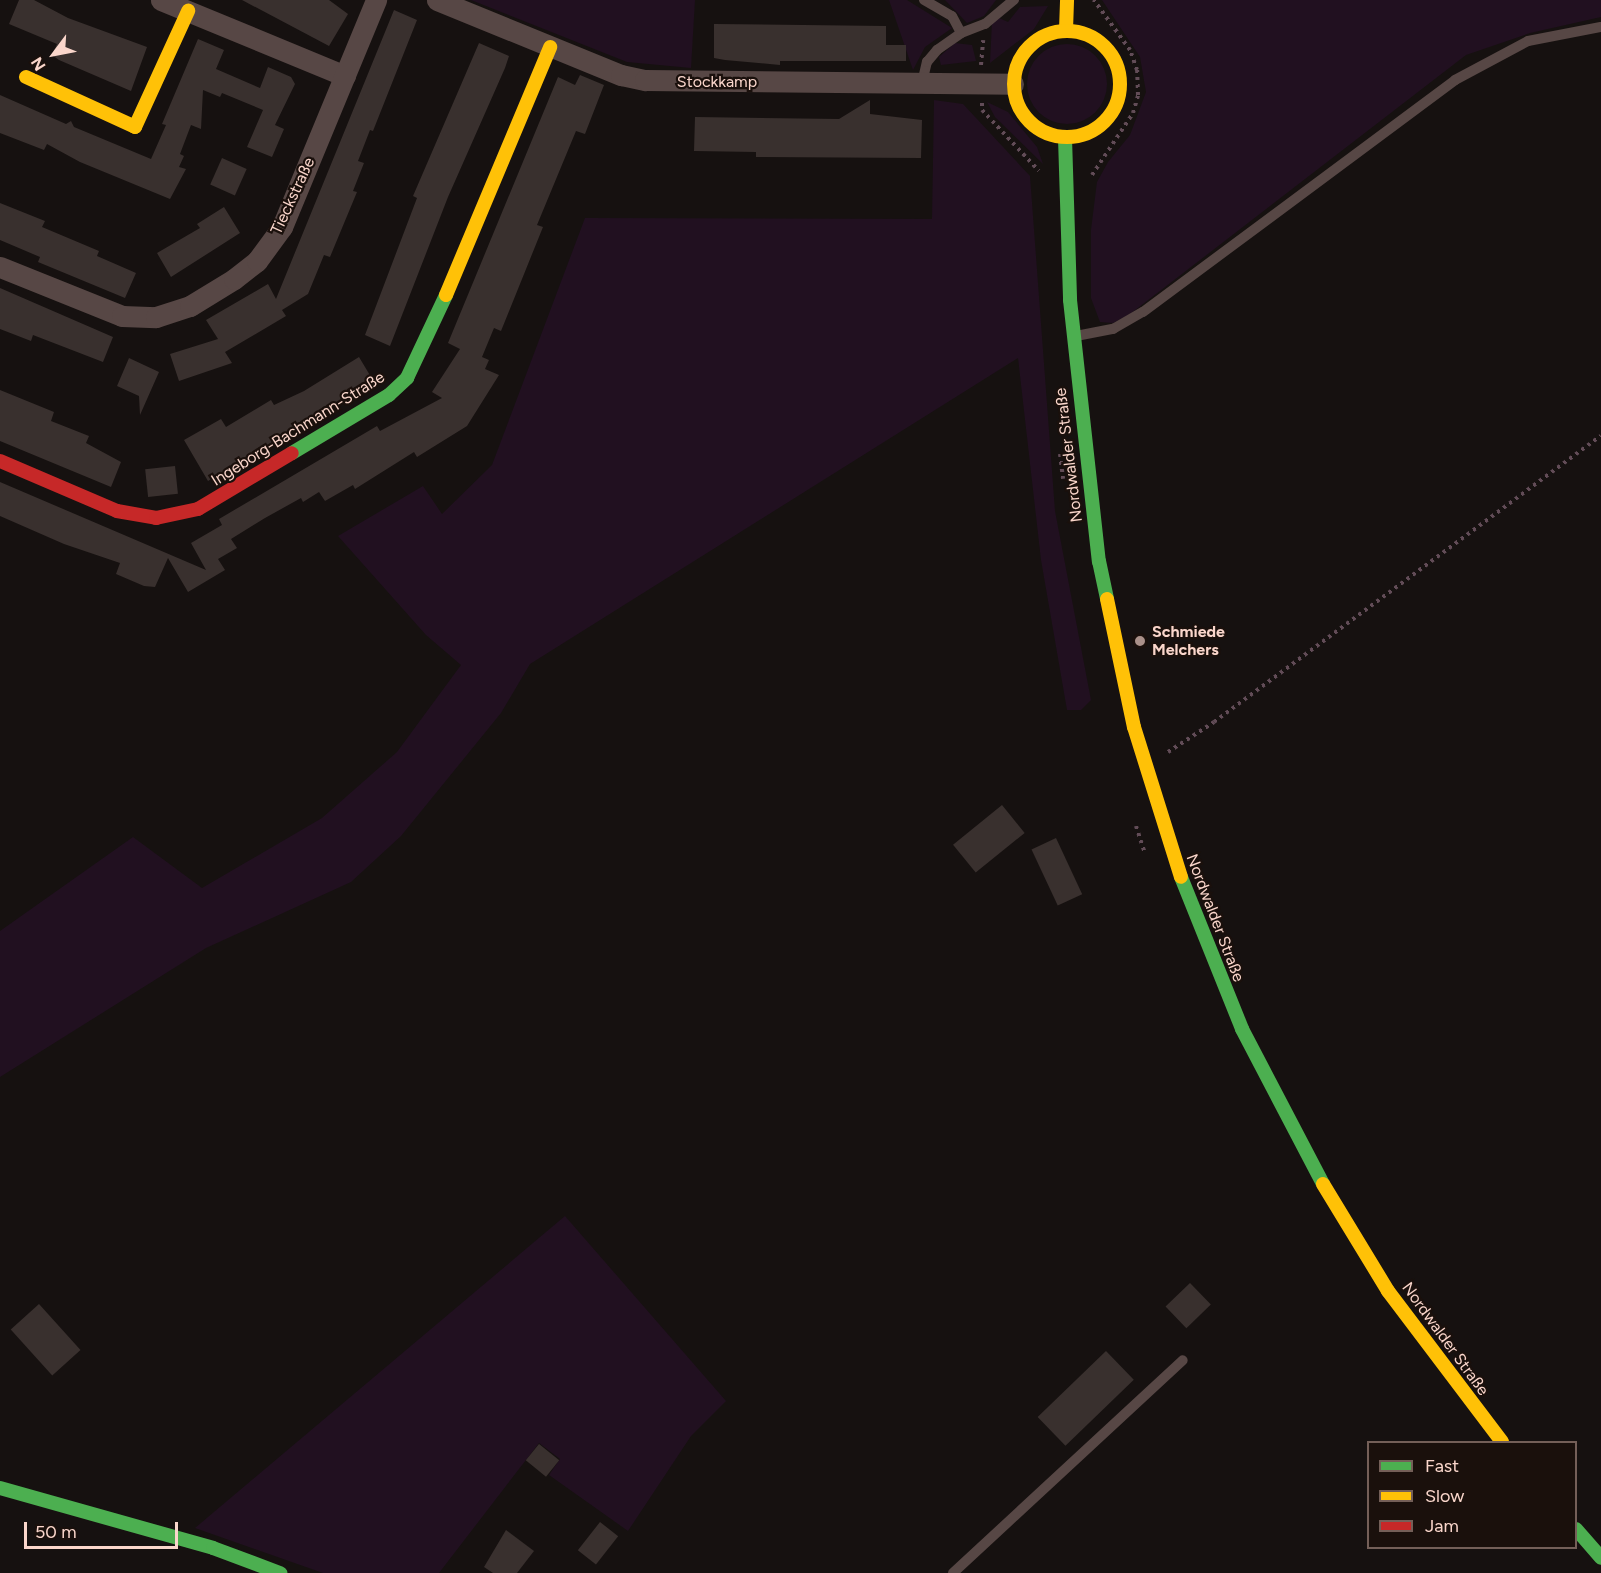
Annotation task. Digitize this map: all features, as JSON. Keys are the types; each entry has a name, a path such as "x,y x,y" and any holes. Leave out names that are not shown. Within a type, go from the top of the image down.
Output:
{"main road":[{"path":"1066,30 1067,0"},
{"path":"26,76 135,126 188,11"},
{"path":"1066,30 1098,40 1110,52 1120,84 1110,116 1090,132 1065,138 1049,135 1023,115 1013,84 1016,67 1029,46 1050,32 1066,30"},
{"name":"Ingeborg-Bachmann-Straße","path":"0,461 117,511 156,518 198,509 389,395 407,378 423,349 550,47"},
{"name":"Nordwalder Straße","path":"1065,138 1066,257 1099,561 1145,766 1199,927 1279,1104 1388,1291 1500,1441"},
{"path":"0,1488 213,1548 280,1573"},
{"path":"1577,1531 1601,1558"}],"street":[{"path":"162,0 345,76"},
{"name":"Tieckstraße","path":"0,267 122,316 156,317 190,306 258,261 282,227 376,0"},
{"name":"Stockkamp","path":"437,0 550,47 645,80 1013,84"}],"lane":[{"path":"924,0 952,16 961,33"},
{"path":"922,83 927,62 961,33 985,24 1014,0"},
{"path":"1073,337 1113,329 1143,312 1455,80 1528,41 1601,27"},
{"path":"953,1573 1183,1360"}],"path":[{"path":"1091,182 1105,151 1133,113 1138,95 1137,70 1130,50 1094,2"},
{"path":"981,65 985,24"},
{"path":"1145,766 1214,722 1601,436"}],"shaded area":[{"path":"471,0 695,0 691,68 627,62"},
{"path":"889,0 907,0 952,28 925,47 913,70"},
{"path":"945,0 996,0 984,16 967,23"},
{"path":"1102,0 1601,0 1601,17 1530,33 1466,55 1130,314 1113,323 1100,322 1091,298 1091,230 1097,182 1108,162 1130,135 1146,92 1140,57"},
{"path":"1048,6 1034,29 990,63 992,21 999,18 1008,22 1020,7"},
{"path":"955,43 972,45 976,61 941,65 939,57"},
{"path":"1067,44 1082,47 1095,56 1104,69 1107,84 1104,99 1095,112 1082,121 1067,124 1052,121 1039,112 1030,99 1027,84 1030,69 1039,56 1052,47"},
{"path":"934,100 963,104 1030,176 1055,511 1091,700 1081,710 1067,710 1041,560 1018,358 530,664 501,713 401,836 351,882 206,948 0,1077 0,931 133,837 202,888 322,818 397,752 461,665 426,635 338,536 423,486 442,514 492,465 585,218 932,219"},
{"path":"987,102 1008,112 1037,147 1043,164 995,117"},
{"path":"565,1216 726,1401 691,1436 628,1531 549,1475 560,1459 539,1443 439,1573 323,1573 195,1528"}],"building":[{"path":"19,0 34,0 68,18 147,47 131,91 59,60 52,55 57,44 9,24"},
{"path":"242,0 329,0 348,14 329,46"},
{"path":"394,10 417,20 373,131 370,130 358,161 364,163 353,191 357,192 330,257 324,255 308,294 282,310 286,316 225,352 232,363 179,381 170,354 218,339 206,320 268,284 276,299"},
{"path":"714,24 886,26 886,45 906,45 906,61 780,61 780,65 714,58"},
{"path":"198,39 224,50 216,69 260,88 268,67 291,77 295,84 275,125 284,129 272,157 247,147 263,110 222,93 220,97 203,90 201,129 191,125 180,154 184,156 179,167 186,169 170,199 80,162 47,144 44,150 0,133 0,95 66,124 71,121 74,127 151,159 166,125 162,124"},
{"path":"479,43 509,56 448,197 390,346 365,335 417,198 413,196"},
{"path":"580,75 604,85 585,134 576,131 537,225 543,227 501,331 494,328 482,357 489,360 485,369 499,375 467,426 417,457 414,452 355,489 353,485 325,501 319,492 303,502 301,498 265,518 231,539 237,548 218,559 225,570 188,592 168,558 155,587 144,586 116,574 120,563 64,544 0,516 0,482 206,570 191,543 222,525 219,519 377,426 380,431 442,398 432,392 460,349 448,343 558,77 575,85"},
{"path":"870,100 870,114 922,120 921,158 756,157 756,152 694,151 695,117 839,119"},
{"path":"222,158 247,169 235,195 210,184"},
{"path":"0,203 45,221 42,227 99,251 97,256 136,273 125,298 38,262 40,257 0,240"},
{"path":"224,207 240,233 171,277 157,253 200,228 197,224"},
{"path":"0,288 113,337 103,362 33,335 31,341 0,329"},
{"path":"359,357 374,382 208,481 184,440 221,419 226,427 271,400 274,405 304,391"},
{"path":"129,358 159,372 140,415 139,396 117,386"},
{"path":"0,390 54,412 51,421 89,436 86,443 121,462 111,487 0,441"},
{"path":"175,466 178,494 148,497 145,469"},
{"path":"1002,805 1025,833 976,873 953,845"},
{"path":"1056,838 1082,894 1058,906 1032,849"},
{"path":"1190,1283 1211,1305 1186,1328 1166,1307"},
{"path":"39,1304 80,1350 52,1376 11,1329"},
{"path":"1106,1351 1134,1380 1065,1446 1038,1417"},
{"path":"539,1444 559,1460 546,1477 526,1460"},
{"path":"600,1522 618,1536 596,1565 578,1550"},
{"path":"506,1530 534,1551 517,1573 493,1573 484,1567"}],"traffic: fast":[{"path":"1065,138 1070,300 1099,561 1107,599"},
{"path":"292,453 389,395 407,378 446,295"},
{"path":"1181,877 1242,1029 1323,1184"},
{"path":"0,1488 213,1548 280,1573"},
{"path":"1577,1530 1601,1558"}],"traffic: slow":[{"path":"1066,30 1067,0"},
{"path":"26,77 135,127 188,11"},
{"path":"1067,31 1087,35 1105,46 1116,64 1120,84 1116,104 1105,122 1087,133 1067,137 1047,133 1029,122 1018,104 1014,84 1018,64 1029,46 1047,35 1067,31"},
{"path":"446,295 550,47"},
{"path":"1107,599 1134,727 1181,877"},
{"path":"1323,1184 1388,1291 1501,1441"}],"traffic: jam":[{"path":"0,461 117,511 156,518 198,509 292,453"}],"place":[{"name":"Schmiede Melchers","path":"1140,641"}]}
